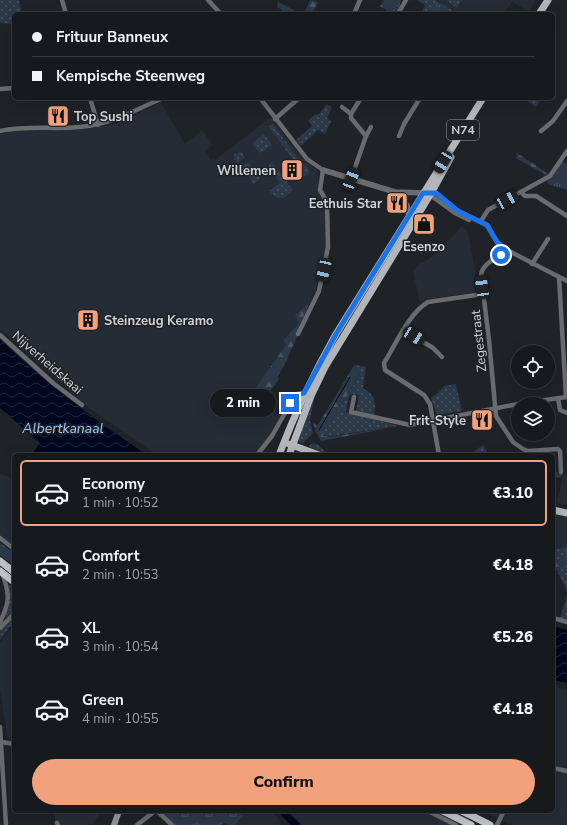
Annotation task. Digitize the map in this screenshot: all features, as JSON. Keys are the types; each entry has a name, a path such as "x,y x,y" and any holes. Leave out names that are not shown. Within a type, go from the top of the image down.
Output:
{"highway":[{"path":"0,561 12,570"},
{"path":"1,571 12,580"},
{"path":"447,813 471,825"},
{"path":"469,813 490,825"}],"main road":[{"path":"536,12 544,0"},
{"path":"541,12 548,0"},
{"name":"N74","path":"290,453 308,395 336,334 409,216 428,194 482,100"},
{"name":"N74","path":"280,453 297,409 308,395 486,100"},
{"path":"284,443 314,453"},
{"path":"555,510 567,513"},
{"path":"114,825 118,813"}],"street":[{"path":"62,0 65,12"},
{"path":"208,0 219,12"},
{"path":"355,12 360,0"},
{"path":"399,12 406,0"},
{"path":"0,89 12,88"},
{"path":"91,100 98,125"},
{"path":"0,131 13,128 60,129 98,125 159,100"},
{"path":"261,100 307,159 323,170 395,192 428,194 458,215 474,221 480,221 487,225 497,242 505,249 567,281"},
{"path":"275,119 297,100"},
{"path":"351,114 360,100"},
{"path":"399,136 419,100"},
{"path":"541,131 553,121 567,101"},
{"path":"342,107 351,114 351,118 366,136"},
{"path":"351,179 366,136 371,127"},
{"path":"480,221 488,210 550,176 567,151"},
{"path":"298,334 318,291 328,246 328,202 320,190 323,170"},
{"path":"395,192 407,205 409,216"},
{"path":"521,192 525,196 536,196 567,216"},
{"path":"532,264 548,239"},
{"name":"Zegestraat","path":"505,249 501,255 486,266 481,272 496,416 518,447 528,451 558,449 560,451 561,472"},
{"path":"354,398 351,412 406,425 496,408 566,397 559,277"},
{"path":"439,453 430,404 424,395 385,370 384,366 414,313 428,302 484,294"},
{"path":"404,330 433,348 442,358"},
{"name":"Nijverheidskaai","path":"0,335 53,382 82,405"},
{"path":"259,453 272,436 290,403 298,394 308,395"},
{"path":"558,398 560,410 567,413"},
{"path":"290,403 295,402 297,409"},
{"path":"0,538 12,547"},
{"path":"0,622 5,613 9,596 7,585 1,571"},
{"path":"0,628 12,616"},
{"path":"555,619 567,622"},
{"path":"0,727 6,825"},
{"path":"2,742 12,744"},
{"path":"555,768 567,771"},
{"path":"137,825 153,813"},
{"path":"158,813 172,825"},
{"path":"432,813 456,825"},
{"path":"496,825 503,813"}],"shaded area":[{"path":"435,0 535,0 529,12 512,2 505,12 455,12"},
{"path":"161,102 185,144 202,130 213,145 206,151 211,160 213,158 215,160 271,117 307,162 318,170 319,190 325,200 326,246 323,264 318,283 309,305 307,304 299,323 285,340 286,345 251,394 281,416 276,428 256,453 154,453 85,405 0,329 0,133 19,130 77,130 116,124"},
{"path":"462,226 468,231 478,287 476,292 427,299 420,302 413,272 421,262 422,263 433,256"},
{"path":"0,474 12,478 12,544 0,535"},
{"path":"563,474 567,474 567,505 557,503"},
{"path":"555,514 567,517 567,546 559,550 555,549"},
{"path":"12,626 12,740 7,735 0,690 0,643"},
{"path":"555,687 567,690 567,825 510,825 487,813 555,813"},
{"path":"55,813 101,813 92,825 55,825"},
{"path":"245,813 274,813 283,825 235,825"},
{"path":"291,813 427,813 451,825 302,825"}],"green space":[{"path":"0,0 19,0 22,12 12,12 12,24 0,23"},
{"path":"310,0 318,2 313,12 305,12"},
{"path":"383,0 401,0 399,7 387,10 380,7"},
{"path":"417,0 435,0 455,12 423,12 422,11 425,5"},
{"path":"446,0 462,0 457,8"},
{"path":"278,1 298,12 281,12 282,10 277,7"},
{"path":"437,3 451,12 432,12"},
{"path":"399,7 398,12 386,12 387,10"},
{"path":"526,100 539,100 540,101 536,107"},
{"path":"327,104 332,108 327,118 331,121 325,134 318,130 301,146 296,140 312,126 308,121 314,115 319,114"},
{"path":"273,124 296,156 309,169 309,174 304,177 300,175 292,163 294,161 269,127"},
{"path":"264,134 272,145 260,153 252,144"},
{"path":"241,152 245,157 237,163 234,159 234,154"},
{"path":"517,153 549,174 546,175 516,158"},
{"path":"562,161 567,164 567,190 548,184 547,181 552,177"},
{"path":"248,162 261,178 253,184 242,166"},
{"path":"272,162 293,190 284,198 276,197 269,191 280,183 268,166"},
{"path":"565,168 567,169 566,183 559,178"},
{"path":"307,304 309,305 296,333 298,335 284,366 277,377 279,379 263,402 251,394 286,345 284,340 299,323 295,316"},
{"path":"355,365 366,367 363,388 373,397 375,403 374,416 356,411 359,395 353,394 349,396 346,412 398,426 325,437 323,434 324,429 332,420 360,374 358,370 353,367"},
{"path":"353,367 358,370 360,374 332,420 324,429 323,436 330,437 400,426 321,441 313,423 318,425"},
{"path":"456,384 462,411 437,415 431,398 444,386"},
{"path":"315,395 310,420 313,433 302,444 298,440"},
{"path":"312,443 317,444 327,453 324,453 309,446"},
{"path":"483,445 488,453 472,453"},
{"path":"550,452 552,453 528,453"},
{"path":"555,455 556,472 563,474 561,477 555,478"},
{"path":"0,543 12,552 12,564 0,555"},
{"path":"567,546 567,556 555,562 555,550"},
{"path":"567,556 567,563 556,569 555,562"},
{"path":"567,563 567,591 556,569"},
{"path":"9,585 12,587 12,614 5,619 10,599"},
{"path":"567,595 567,620 560,618"},
{"path":"12,618 12,624 0,640 0,632"},
{"path":"163,813 245,813 235,825 228,825 225,823 220,825 175,825"}],"water":[{"name":"Albertkanaal","path":"0,339 53,386 108,428 144,453 32,453 40,443 0,408"},
{"path":"555,627 567,630 567,683 555,680"}],"waterway":[{"path":"319,430 350,377"},
{"path":"284,813 296,825"}],"place":[{"name":"Top Sushi","path":"58,116"},
{"name":"Willemen","path":"292,170"},
{"name":"Eethuis Star","path":"397,203"},
{"name":"Esenzo","path":"424,224"},
{"name":"Steinzeug Keramo","path":"88,320"},
{"name":"Frit-Style","path":"482,420"}],"route":[{"path":"290,403 298,394 304,393 336,334 423,193 436,193 458,211 487,225 497,242 505,249 501,255"}]}
